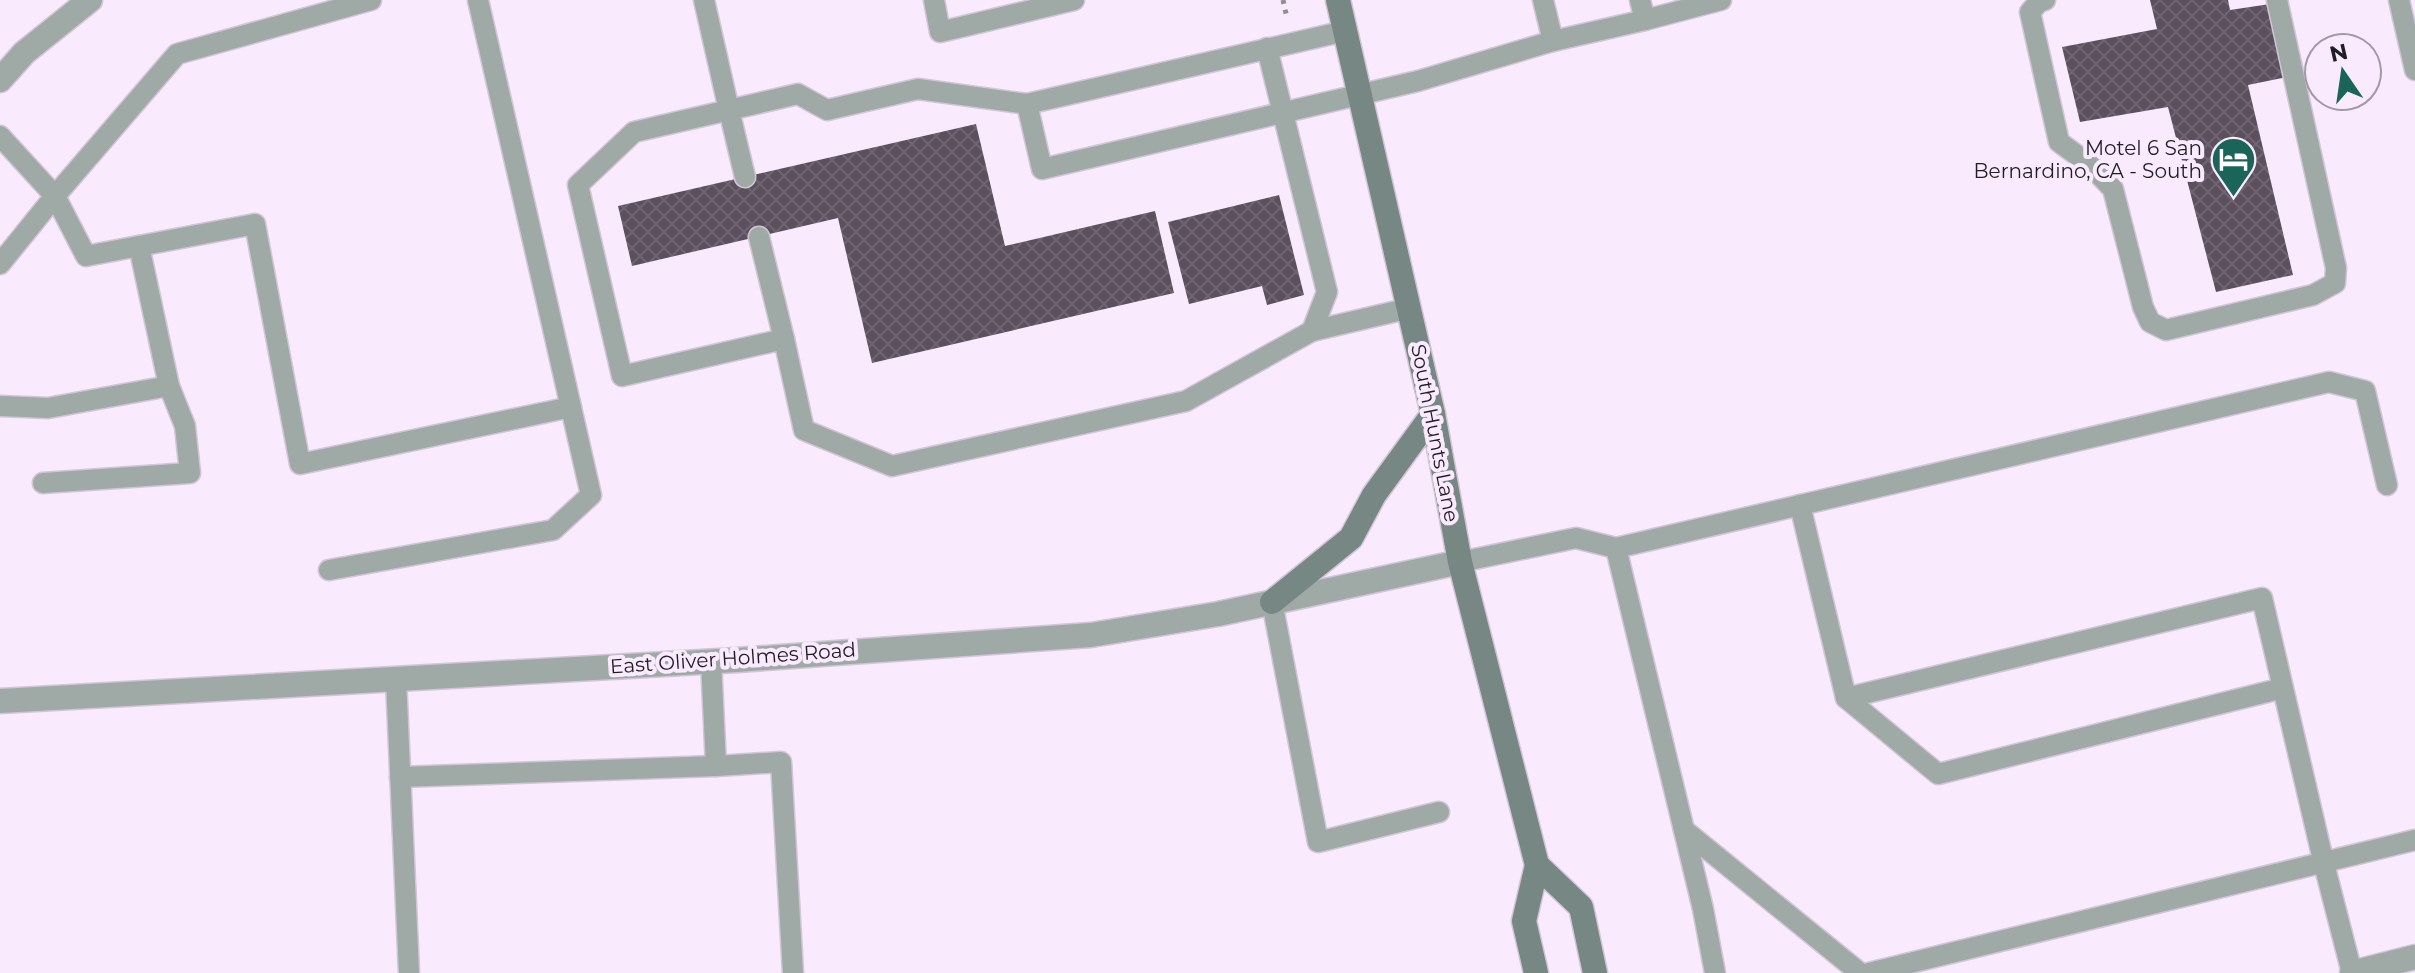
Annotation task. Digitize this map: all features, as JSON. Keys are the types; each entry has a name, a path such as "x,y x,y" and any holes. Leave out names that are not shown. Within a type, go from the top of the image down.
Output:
{"main road":[{"name":"South Hunts Lane","path":"1338,0 1410,308 1460,562 1537,865 1524,921 1536,973"},
{"path":"1272,602 1351,538 1374,495 1433,414"},
{"path":"1537,865 1581,907 1595,973"}],"street":[{"path":"0,80 24,53 90,0"},
{"name":"East Oliver Holmes Road","path":"0,701 711,661 1091,635 1218,614 1460,562"},
{"path":"2352,973 2415,957"}],"lane":[{"path":"0,264 177,54 371,0"},
{"path":"329,570 553,530 591,495 478,0"},
{"path":"704,0 745,177"},
{"path":"934,0 940,32 1074,0"},
{"path":"1543,0 1553,41"},
{"path":"1027,104 1042,169 1418,81 1553,41 1643,10 1721,0"},
{"path":"2045,0 2030,12 2059,142 2089,164 2113,189 2143,307 2150,322 2166,330 2313,295 2335,283 2336,268 2277,0"},
{"path":"2399,0 2415,70"},
{"path":"784,339 622,376 578,185 634,132 798,94 827,110 918,89 1027,104 1345,31"},
{"path":"1267,48 1327,292 1312,331"},
{"path":"0,136 55,196 86,256 255,224 300,464 571,407"},
{"path":"759,237 804,430 892,466 1186,401 1312,331 1410,308"},
{"path":"43,483 190,473 185,426 169,386 139,246"},
{"path":"1460,562 1576,538 1616,548 2329,382 2365,391 2387,485"},
{"path":"0,406 48,408 169,386"},
{"path":"1800,505 1846,698 1938,774 2283,688"},
{"path":"1616,548 1703,909 1715,973"},
{"path":"1846,698 2262,598 2352,973"},
{"path":"1272,602 1318,842 1439,812"},
{"path":"711,661 716,766"},
{"path":"396,679 409,973"},
{"path":"400,777 781,762 793,973"},
{"path":"1684,830 1860,973"},
{"path":"1869,973 2415,840"}],"building":[{"name":"Motel 6 San Bernardino, CA - South","path":"2150,0 2228,0 2230,10 2270,4 2287,77 2248,85 2293,275 2216,292 2168,107 2080,122 2062,47 2157,29"},
{"path":"976,124 1005,246 1155,211 1174,293 872,363 838,218 632,266 618,206"},
{"path":"1279,195 1304,295 1267,305 1262,286 1189,304 1168,222"}],"place":[{"name":"Motel 6 San Bernardino, CA - South","path":"2233,199"}]}
